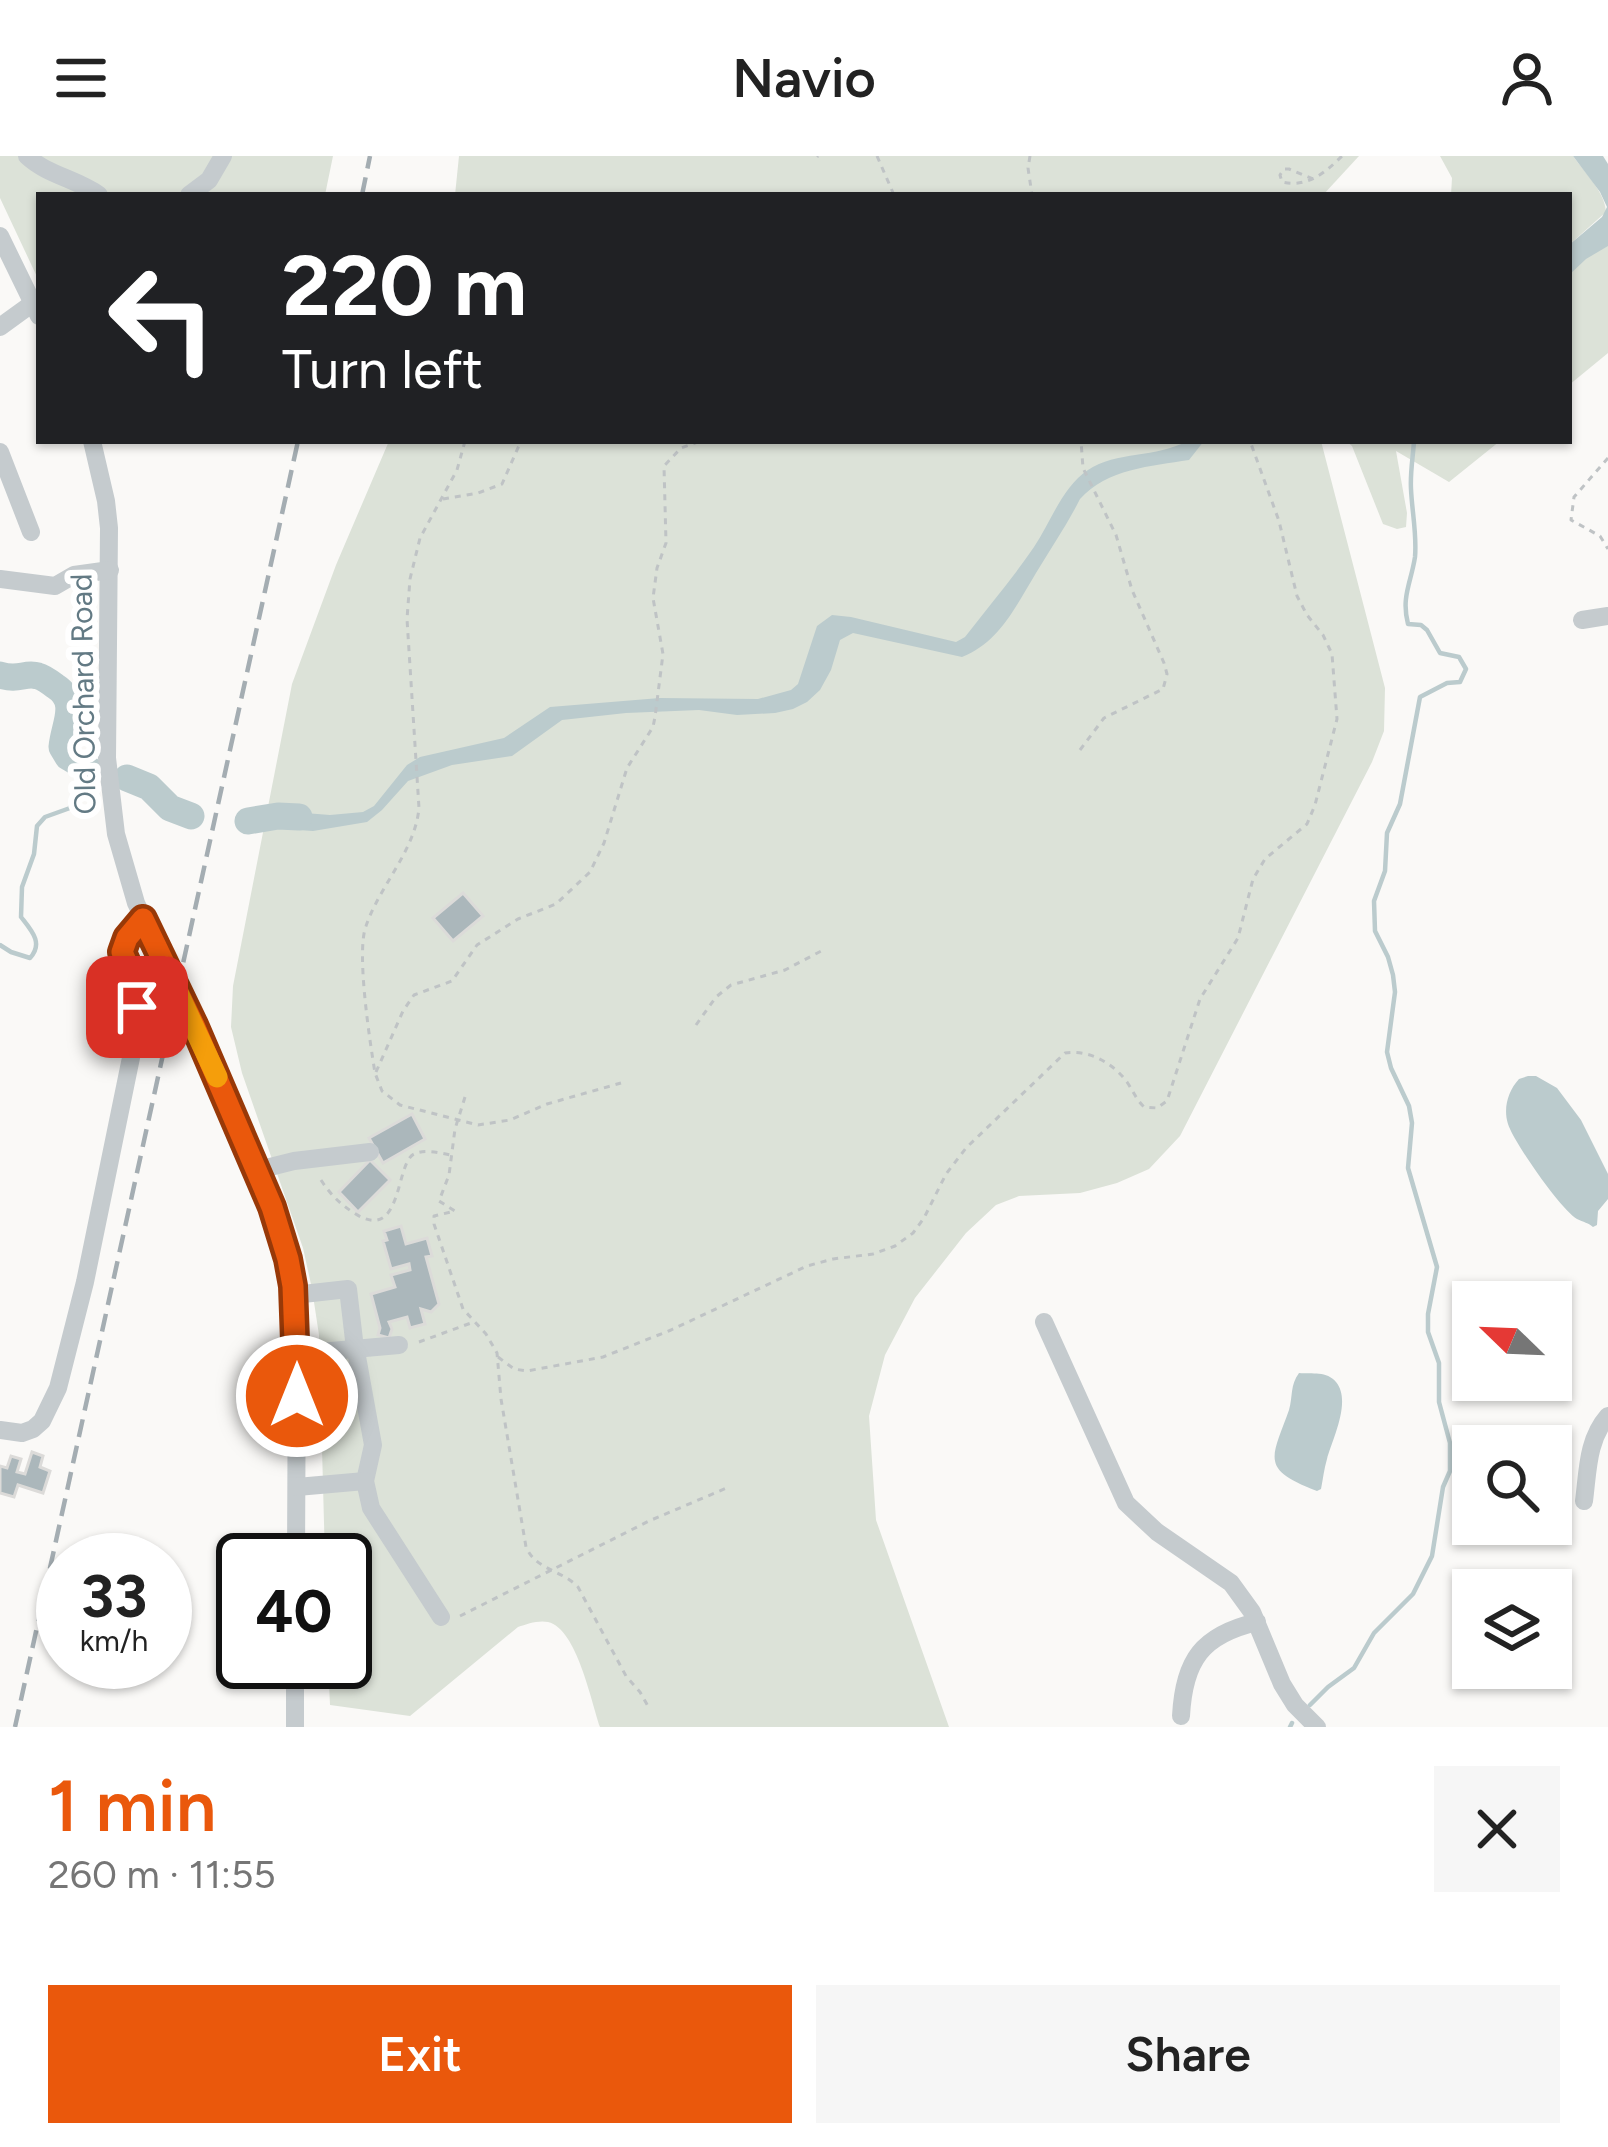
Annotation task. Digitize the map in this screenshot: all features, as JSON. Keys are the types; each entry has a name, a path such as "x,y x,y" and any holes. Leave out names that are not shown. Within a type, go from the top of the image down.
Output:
{"street":[{"path":"27,156 93,192"},
{"path":"193,192 209,179 223,156"},
{"path":"0,236 36,309 0,327"},
{"name":"Old Orchard Road","path":"93,444 106,500 109,779 120,852 143,919 194,1025 281,1233 294,1295 297,1354 296,1533"},
{"path":"0,452 31,532"},
{"path":"0,579 55,586 74,575 110,570"},
{"path":"1582,620 1608,616"},
{"path":"0,1430 22,1433 42,1421 63,1372 134,1042 134,979 122,952 143,919"},
{"path":"258,1171 294,1161 370,1152"},
{"path":"294,1295 348,1289 373,1444 365,1481 371,1508 441,1617"},
{"path":"1043,1322 1126,1503 1157,1532 1231,1583 1257,1622 1282,1684 1318,1727"},
{"path":"297,1354 399,1345"},
{"path":"1583,1501 1591,1446 1608,1416"},
{"path":"296,1487 365,1481"},
{"path":"1181,1716 1190,1667 1202,1647 1238,1626 1257,1622"},
{"path":"295,1689 295,1727"}],"path":[{"path":"877,156 893,192"},
{"path":"1030,156 1032,192"},
{"path":"1313,179 1289,169 1280,177 1287,185 1313,179 1342,156"},
{"path":"464,444 460,464 420,538 410,579 417,826 362,938 375,1073 391,1100 478,1125 621,1083"},
{"path":"441,499 502,484 520,444"},
{"path":"375,1073 414,995 452,981 477,945 556,904 590,872 604,844 623,777 653,727 663,654 653,598 667,533 664,466 681,448 692,444"},
{"path":"1080,750 1104,718 1163,689 1167,674 1115,535 1083,468 1081,444"},
{"path":"498,1357 526,1371 603,1357 807,1266 895,1246 924,1218 946,1174 966,1148 1065,1053 1084,1052 1111,1066 1144,1107 1157,1108 1167,1101 1200,999 1238,938 1256,872 1307,824 1337,719 1332,654 1300,602 1279,521 1251,444"},
{"path":"1608,458 1574,497 1571,520 1600,536 1608,550"},
{"path":"696,1024 731,985 780,972 825,949"},
{"path":"465,1097 448,1180 439,1201 454,1211 434,1216 434,1224 463,1309 498,1357 523,1535 532,1561 572,1580 578,1588 649,1708"},
{"path":"322,1180 338,1201 371,1220 386,1215 392,1206 405,1161 412,1154 451,1155"},
{"path":"399,1345 473,1322"},
{"path":"441,1617 463,1616 729,1487"}],"shaded area":[{"path":"0,156 333,156 326,192 36,192 36,275 0,198"},
{"path":"459,156 1359,156 1326,192 455,192"},
{"path":"1440,156 1573,156 1598,190 1606,212 1572,242 1572,192 1451,192 1452,178"},
{"path":"1573,156 1603,156 1608,164 1608,246 1572,272 1572,242 1607,207"},
{"path":"1608,233 1608,353 1572,383 1572,262"},
{"path":"388,444 1322,444 1385,688 1384,731 1372,762 1180,1136 1149,1169 1117,1183 1080,1193 1019,1196 996,1205 966,1233 915,1298 885,1355 869,1416 876,1520 949,1727 600,1727 575,1651 558,1627 548,1622 518,1627 410,1716 330,1705 329,1689 372,1689 372,1533 324,1533 319,1335 312,1289 231,1027 233,986 292,684"},
{"path":"1202,444 1189,460 1116,475 1080,499 1005,622 986,643 962,657 853,633 840,640 820,690 793,709 737,715 699,710 626,713 562,720 512,756 452,765 408,781 367,822 313,831 265,824 267,810 330,815 363,812 420,757 504,738 550,707 660,698 758,699 791,690 798,684 817,626 832,615 956,642 1018,570 1079,477 1111,460"},
{"path":"1496,444 1449,482 1396,451 1407,513 1406,527 1397,529 1383,524 1352,446"},
{"path":"1528,1076 1557,1088 1581,1120 1608,1174 1608,1199 1593,1227 1560,1203 1508,1124 1509,1094 1519,1079"},
{"path":"1299,1373 1332,1378 1342,1399 1317,1491 1286,1476 1275,1460"}],"building":[{"path":"463,893 483,916 453,941 433,918"},
{"path":"412,1114 425,1139 383,1163 369,1138"},
{"path":"370,1160 390,1180 358,1212 339,1192"},
{"path":"401,1226 406,1244 427,1238 432,1256 426,1257 439,1304 431,1312 421,1309 425,1324 410,1328 407,1317 389,1322 389,1338 378,1335 371,1294 395,1287 391,1275 410,1270 409,1264 391,1269 383,1241 387,1240 384,1231"},
{"path":"32,1452 43,1456 40,1467 50,1471 43,1493 18,1485 14,1497 0,1493 0,1466 7,1468 11,1456 21,1459 17,1472 25,1474"}],"waterway":[{"path":"1310,1705 1354,1668 1374,1633 1413,1594 1432,1556 1450,1471 1450,1443 1439,1402 1439,1363 1428,1332 1437,1267 1408,1168 1409,1106 1387,1052 1393,975 1375,931 1374,901 1385,871 1387,833 1400,804 1420,697 1447,683 1460,682 1466,669 1459,657 1440,653 1421,625 1408,624 1406,598 1415,548 1414,444"},
{"path":"0,675 38,676 63,692 69,714 62,747 68,757 90,770"},
{"path":"0,945 30,958 34,952 34,937 21,917 22,887 34,854 37,826 45,817 70,808 81,783 81,765"},
{"path":"127,778 149,787 170,808 191,816"},
{"path":"248,821 299,817"},
{"path":"1290,1727 1292,1723"}],"railway":[{"path":"363,192 370,156"},
{"path":"15,1727 297,444"}],"slow traffic":[{"path":"166,967 217,1077"}],"route":[{"path":"137,1007 134,979 122,952 143,919 272,1207 293,1286 297,1396"}]}
